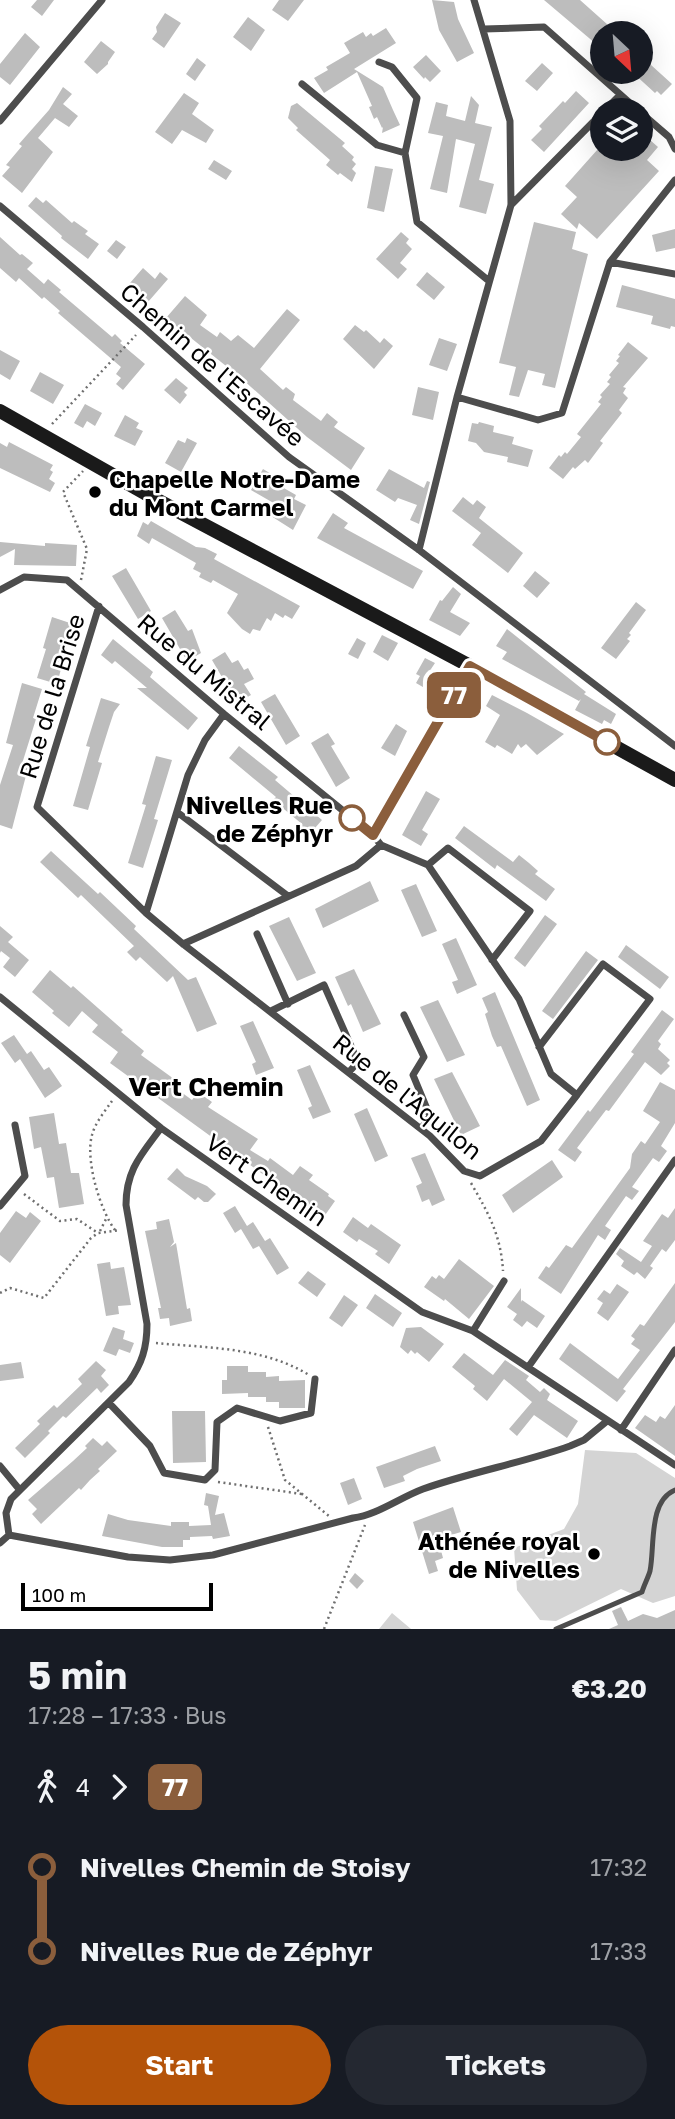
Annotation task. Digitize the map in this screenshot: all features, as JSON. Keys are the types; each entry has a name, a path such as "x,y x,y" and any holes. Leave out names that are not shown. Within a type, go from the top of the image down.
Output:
{"main road":[{"path":"0,411 675,780"}],"street":[{"path":"0,121 40,77 70,36 102,0"},
{"path":"419,551 457,397 510,205 510,121 474,0"},
{"path":"484,29 544,27 624,98"},
{"path":"379,62 392,67 417,98 405,153 417,222 489,281"},
{"path":"302,84 377,145 405,153"},
{"path":"617,98 620,95"},
{"path":"653,123 669,137 675,149"},
{"path":"510,205 590,125"},
{"path":"457,397 538,420 562,413 610,262 675,180"},
{"name":"Chemin de l'Escavée","path":"0,206 143,327 289,457 419,551 675,746"},
{"path":"610,262 675,274"},
{"name":"Rue du Mistral","path":"0,590 24,578 67,580 224,714 373,835 381,845"},
{"name":"Rue de la Brise","path":"99,606 37,807 146,913 183,944"},
{"path":"373,835 470,666"},
{"path":"146,913 188,775 205,740 224,714"},
{"path":"177,812 288,896"},
{"path":"183,944 356,866 381,845 428,865 519,999 551,1074 577,1095"},
{"path":"428,865 448,848 530,911 492,960"},
{"path":"257,934 288,1003"},
{"name":"Rue de l'Aquilon","path":"183,944 421,1129 464,1171 480,1176 541,1141 650,999 603,964 539,1047"},
{"path":"271,1011 324,985 358,1062 349,1072"},
{"name":"Vert Chemin","path":"0,997 161,1128 422,1312 473,1331 675,1465"},
{"path":"404,1015 424,1057 412,1075 430,1116 421,1129"},
{"path":"0,1206 25,1176 15,1125"},
{"path":"9,1535 6,1513 11,1499 109,1402 135,1374 143,1360 147,1324 126,1205 126,1186 130,1174 161,1128"},
{"path":"529,1366 675,1160"},
{"path":"473,1331 504,1281"},
{"path":"621,1430 675,1349"},
{"path":"109,1402 150,1446 164,1473 205,1480 215,1470 217,1422 237,1408 280,1421 311,1413 315,1379"},
{"path":"9,1535 128,1557 170,1560 212,1555 368,1516 420,1490 570,1446 584,1440 607,1421"},
{"path":"0,1466 19,1489"},
{"path":"0,1543 9,1535"}],"lane":[{"path":"556,1629 642,1592 650,1572 658,1508 670,1492 675,1490"}],"path":[{"path":"42,434 143,327"},
{"path":"79,590 87,549 63,492 89,462"},
{"path":"115,1230 106,1219 89,1150 93,1132 117,1093"},
{"path":"464,1171 490,1216 502,1247 504,1281"},
{"path":"15,1188 60,1221 78,1219 99,1233"},
{"path":"99,1233 106,1219"},
{"path":"0,1293 10,1288 44,1298 87,1242 99,1233 131,1228"},
{"path":"147,1342 241,1351 294,1366 315,1379"},
{"path":"263,1416 285,1480 337,1523"},
{"path":"205,1480 305,1495"},
{"path":"324,1629 368,1516"}],"shaded area":[{"path":"585,1450 636,1453 675,1478 675,1596 653,1603 621,1589 556,1621 540,1620 517,1590 514,1548 564,1529 578,1504"},
{"path":"392,1613 411,1629 379,1629"}],"building":[{"path":"37,0 54,0 42,16 31,7"},
{"path":"279,0 304,0 288,21 272,10"},
{"path":"432,0 454,2 458,19 474,53 457,62 439,30"},
{"path":"544,0 580,0 604,21 590,21 590,39"},
{"path":"165,13 181,23 164,48 152,39"},
{"path":"248,17 265,30 251,51 233,37"},
{"path":"386,28 396,43 354,69 383,87 400,125 382,133 383,127 377,117 374,119 369,107 372,106 357,72 324,93 314,78 328,70 326,67 350,53 344,43 363,32 366,37 371,33 373,36"},
{"path":"25,33 40,47 10,85 0,77 0,64"},
{"path":"101,41 115,52 108,64 97,74 84,62"},
{"path":"426,55 441,71 430,82 413,67"},
{"path":"197,58 206,65 195,81 186,74"},
{"path":"542,63 553,73 537,91 525,81"},
{"path":"653,67 672,84 661,95 657,91 655,93 645,84 653,84"},
{"path":"63,87 72,94 63,104 78,116 69,127 55,118 38,138 53,152 22,193 2,176 10,167 6,165 22,146 19,144 49,110"},
{"path":"576,91 589,103 544,152 531,140 542,129 539,126"},
{"path":"184,93 199,103 192,114 214,130 206,143 182,130 172,144 155,132"},
{"path":"471,96 479,105 475,123 492,127 479,180 494,184 486,214 459,207 475,144 456,139 447,193 430,189 443,136 428,133 436,102 448,105 446,116 465,121"},
{"path":"297,103 345,143 342,146 354,157 352,160 356,164 352,169 356,173 352,182 326,165 330,160 296,130 298,128 288,118 291,106"},
{"path":"590,158 590,161 648,161 659,171 597,239 579,223 577,229 561,214 577,197 565,186"},
{"path":"214,160 232,171 226,180 208,169"},
{"path":"375,166 393,169 384,212 367,208"},
{"path":"36,197 43,203 46,200 72,223 74,221 88,231 85,234 99,244 88,259 61,238 62,236 28,206"},
{"path":"534,222 576,232 572,249 588,254 555,388 542,385 545,374 528,370 519,397 509,395 516,367 499,363"},
{"path":"675,229 675,248 656,252 652,235"},
{"path":"401,232 409,239 406,243 412,249 400,263 407,269 398,279 376,259"},
{"path":"0,237 33,263 27,269 44,284 48,279 61,290 59,292 112,337 115,334 122,341 120,343 145,364 123,390 116,384 121,378 116,374 121,367 58,313 60,311 44,297 42,299 19,278 16,282 0,268"},
{"path":"116,240 126,247 117,259 107,251"},
{"path":"143,268 155,279 160,272 168,279 148,302 130,283"},
{"path":"427,272 445,287 434,300 416,285"},
{"path":"622,285 675,299 675,327 671,326 670,329 651,324 653,316 616,307"},
{"path":"185,296 207,315 200,325 217,337 220,332 231,341 238,335 254,348 287,309 300,320 260,369 283,390 286,387 295,394 293,400 321,421 327,413 338,422 334,427 365,448 351,470 307,437 241,378 166,318"},
{"path":"355,325 364,332 366,330 380,343 384,338 393,346 374,369 343,339"},
{"path":"439,338 457,344 447,371 429,365"},
{"path":"628,342 648,358 623,387 626,388 623,393 628,398 619,410 622,413 600,441 603,443 588,463 585,460 575,469 573,467 563,479 549,468 559,455 561,457 565,452 567,454 581,437 577,434 601,404 598,402 602,397 600,395 610,384 607,382 611,377 609,375 619,363 616,361 620,356 618,355"},
{"path":"0,350 20,361 10,380 0,374"},
{"path":"40,372 64,385 53,404 30,391"},
{"path":"176,378 188,388 184,392 187,395 180,404 164,390"},
{"path":"418,387 439,392 433,420 412,415"},
{"path":"85,404 102,413 95,426 87,421 83,428 74,423"},
{"path":"125,415 139,423 136,428 143,431 135,446 114,436"},
{"path":"472,423 494,426 493,432 514,437 512,444 533,450 528,467 507,462 508,457 484,452 476,443 468,441"},
{"path":"187,438 197,443 181,472 165,463 178,440 185,443"},
{"path":"9,442 53,465 49,479 55,483 50,492 0,468 0,443 7,447"},
{"path":"263,469 278,478 275,483 296,495 294,499 306,505 293,530 271,516 277,505 251,490"},
{"path":"389,469 424,488 427,481 430,482 419,524 410,520 417,505 398,498 395,502 376,490"},
{"name":"Chapelle Notre-Dame du Mont Carmel","path":"95,487 99,489 101,496 94,498 88,494"},
{"path":"463,497 473,505 477,500 486,507 479,518 523,553 508,573 472,545 481,533 452,511"},
{"path":"333,513 348,523 344,528 423,571 413,589 317,538"},
{"path":"151,521 196,547 217,554 214,559 300,606 292,619 275,613 271,621 267,618 260,631 253,629 250,634 242,629 227,613 238,594 213,580 211,583 199,577 201,573 193,569 196,563 152,538 149,544 137,536 143,522 148,525"},
{"path":"0,542 45,546 45,543 77,545 76,566 14,565 15,549 0,557"},
{"path":"126,568 151,611 138,619 112,576"},
{"path":"535,571 550,583 537,598 523,586"},
{"path":"453,587 461,594 450,612 470,623 460,636 429,620 440,600 442,601"},
{"path":"636,602 646,610 629,633 631,635 627,639 630,641 616,659 601,648"},
{"path":"175,610 188,631 192,629 201,653 187,661 162,618"},
{"path":"52,617 73,624 57,684 37,678"},
{"path":"507,629 586,692 584,694 616,714 611,724 604,720 602,724 575,710 581,699 579,701 502,659 507,652 496,646"},
{"path":"382,635 398,643 388,661 373,652"},
{"path":"357,638 366,643 358,659 348,654"},
{"path":"113,639 153,672 150,677 198,718 188,730 137,688 147,688 115,661 112,664 101,655"},
{"path":"225,652 232,663 238,660 244,670 248,668 254,679 244,684 251,695 237,703 212,660"},
{"path":"425,658 435,663 431,669 439,673 428,690 416,683 420,676 416,674"},
{"path":"22,683 42,689 21,767 28,768 12,829 0,825 0,785 13,745 6,743"},
{"path":"275,694 300,736 286,745 261,702"},
{"path":"492,695 564,734 537,755 526,744 521,748 518,744 512,754 497,745 495,748 485,742 500,715 486,706"},
{"path":"101,698 120,704 114,712 98,762 102,763 88,810 73,806 90,747 86,746"},
{"path":"396,724 407,731 395,756 381,748"},
{"path":"328,733 335,744 331,746 350,778 336,787 311,743"},
{"path":"239,746 278,777 275,780 322,820 308,836 299,828 302,824 273,800 276,797 229,758"},
{"path":"156,756 172,760 143,868 128,863 146,805 142,804"},
{"path":"426,791 440,799 422,830 428,834 421,846 402,835"},
{"path":"464,826 513,862 519,855 538,871 535,874 555,889 546,901 497,865 495,869 455,838"},
{"path":"51,851 98,894 100,892 136,926 134,929 188,980 196,977 217,1024 197,1032 173,976 167,982 140,957 136,961 127,952 134,946 81,895 78,898 40,862"},
{"path":"370,881 379,901 323,928 315,909"},
{"path":"416,884 437,931 422,937 401,890"},
{"path":"545,915 557,924 525,967 514,958"},
{"path":"289,917 316,973 297,981 269,926"},
{"path":"0,926 13,937 8,942 29,960 15,977 3,967 10,958 1,951 0,953"},
{"path":"456,938 477,985 457,994 452,982 458,980 442,944"},
{"path":"626,945 669,977 660,989 618,957"},
{"path":"586,951 598,960 553,1019 542,1011"},
{"path":"354,969 381,1024 363,1032 335,977"},
{"path":"50,970 71,988 73,986 123,1030 121,1032 144,1051 141,1055 174,1079 170,1084 192,1100 198,1092 212,1102 208,1107 258,1139 250,1150 268,1161 270,1158 293,1175 300,1166 313,1175 309,1180 335,1201 323,1218 110,1063 118,1052 92,1032 98,1025 82,1011 69,1027 52,1013 54,1011 32,992"},
{"path":"495,992 540,1100 527,1106 501,1046 497,1047 485,1014 488,1012 482,998"},
{"path":"438,1000 465,1055 447,1062 420,1007"},
{"path":"662,1010 674,1019 658,1041 661,1044 658,1049 670,1060 667,1063 670,1066 661,1075 645,1062 609,1111 606,1110 577,1148 582,1152 575,1162 558,1150 634,1054 631,1052"},
{"path":"253,1021 274,1068 256,1075 252,1064 256,1062 240,1026"},
{"path":"14,1035 27,1054 31,1051 44,1070 49,1067 62,1086 45,1098 20,1059 15,1063 1,1043"},
{"path":"310,1065 331,1112 313,1119 308,1108 312,1106 297,1070"},
{"path":"452,1072 480,1126 461,1135 434,1079"},
{"path":"660,1082 675,1090 675,1123 661,1146 667,1151 659,1162 653,1158 632,1187 639,1191 632,1200 626,1196 605,1226 611,1230 605,1240 598,1235 561,1294 538,1278 566,1245 572,1248 630,1168 632,1154 641,1141 645,1144 660,1122 643,1111"},
{"path":"367,1108 388,1156 375,1162 354,1114"},
{"path":"54,1113 59,1144 66,1143 71,1173 79,1173 84,1204 59,1208 54,1177 47,1178 41,1147 34,1149 29,1117"},
{"path":"425,1153 445,1200 432,1206 429,1199 422,1202 416,1186 422,1183 411,1158"},
{"path":"552,1160 563,1177 513,1213 502,1195"},
{"path":"177,1168 185,1176 207,1186 216,1194 208,1202 198,1197 195,1200 167,1179"},
{"path":"235,1206 247,1226 253,1222 265,1241 270,1238 289,1268 277,1275 259,1246 253,1249 241,1229 235,1233 223,1213"},
{"path":"675,1208 675,1240 666,1252 662,1249 645,1279 637,1272 634,1275 621,1266 624,1261 616,1254 620,1248 641,1262 652,1246 643,1241 662,1214 668,1218"},
{"path":"16,1211 26,1218 30,1212 41,1221 10,1263 0,1255 0,1233"},
{"path":"353,1217 368,1228 371,1224 401,1245 389,1264 375,1254 378,1251 359,1239 357,1242 343,1232"},
{"path":"169,1219 174,1242 170,1247 176,1243 187,1309 190,1308 192,1321 170,1326 169,1318 160,1319 158,1308 161,1308 145,1231 157,1229 156,1222"},
{"path":"459,1259 494,1286 469,1319 445,1299 444,1301 424,1287 432,1276 436,1279 439,1275 444,1279"},
{"path":"110,1262 111,1269 124,1267 131,1305 118,1306 119,1314 106,1316 97,1264"},
{"path":"308,1271 326,1284 317,1297 298,1283"},
{"path":"675,1283 675,1322 623,1389 626,1391 617,1402 559,1359 570,1343 618,1379 640,1350 631,1344 635,1339 631,1336 640,1324 644,1326"},
{"path":"617,1284 629,1292 608,1321 597,1313 603,1303 597,1299 604,1290 610,1294"},
{"path":"521,1288 521,1302 522,1300 545,1316 537,1328 527,1321 522,1327 513,1320 517,1314 507,1307"},
{"path":"375,1294 402,1313 393,1327 366,1308"},
{"path":"344,1295 358,1305 342,1327 329,1318"},
{"path":"113,1327 125,1331 123,1339 134,1343 130,1353 119,1349 116,1356 103,1351"},
{"path":"421,1327 444,1344 429,1362 417,1352 415,1354 411,1350 408,1354 400,1347 406,1328"},
{"path":"464,1353 493,1375 505,1360 529,1376 526,1380 540,1392 544,1388 550,1394 547,1400 578,1421 567,1438 534,1415 517,1436 509,1429 532,1402 504,1379 487,1401 473,1389 475,1386 452,1367"},
{"path":"96,1361 106,1370 101,1376 109,1385 101,1393 97,1388 66,1418 63,1416 25,1458 15,1448 40,1424 37,1421 54,1405 57,1408 82,1384 78,1379"},
{"path":"21,1362 24,1378 0,1381 0,1365"},
{"path":"227,1366 248,1366 248,1372 266,1372 266,1377 279,1376 279,1381 305,1380 305,1408 279,1408 279,1402 266,1402 266,1397 248,1397 248,1393 222,1394 222,1380 227,1380"},
{"path":"675,1405 675,1456 635,1428 645,1415 656,1422 660,1416 665,1419"},
{"path":"172,1411 205,1411 206,1462 173,1463"},
{"path":"93,1438 102,1446 107,1441 117,1451 81,1490 79,1488 41,1524 32,1514 37,1509 28,1500 87,1448 85,1446"},
{"path":"435,1446 441,1461 417,1469 403,1476 405,1481 384,1488 376,1467"},
{"path":"354,1478 362,1499 348,1505 340,1483"},
{"path":"206,1493 219,1496 215,1515 224,1513 230,1536 213,1539 212,1536 190,1537 190,1540 183,1540 183,1547 162,1547 102,1536 108,1514 128,1520 171,1526 171,1522 189,1522 189,1526 211,1525 208,1506 204,1505"},
{"path":"453,1507 461,1532 438,1539 443,1558 435,1561 438,1571 429,1574 413,1522"},
{"path":"355,1573 364,1581 357,1589 349,1581"},
{"path":"621,1607 628,1621 643,1614 657,1618 675,1610 675,1629 609,1629 618,1625 612,1611"}],"bus line":[{"name":"77","path":"352,818 373,835 470,666 607,742"}],"place":[{"name":"Chapelle Notre-Dame du Mont Carmel","path":"95,492"},
{"name":"Nivelles Rue de Zéphyr","path":"352,818"},
{"name":"Athénée royal de Nivelles","path":"594,1554"}],"district":[{"name":"Vert Chemin","path":"206,1086"}]}
